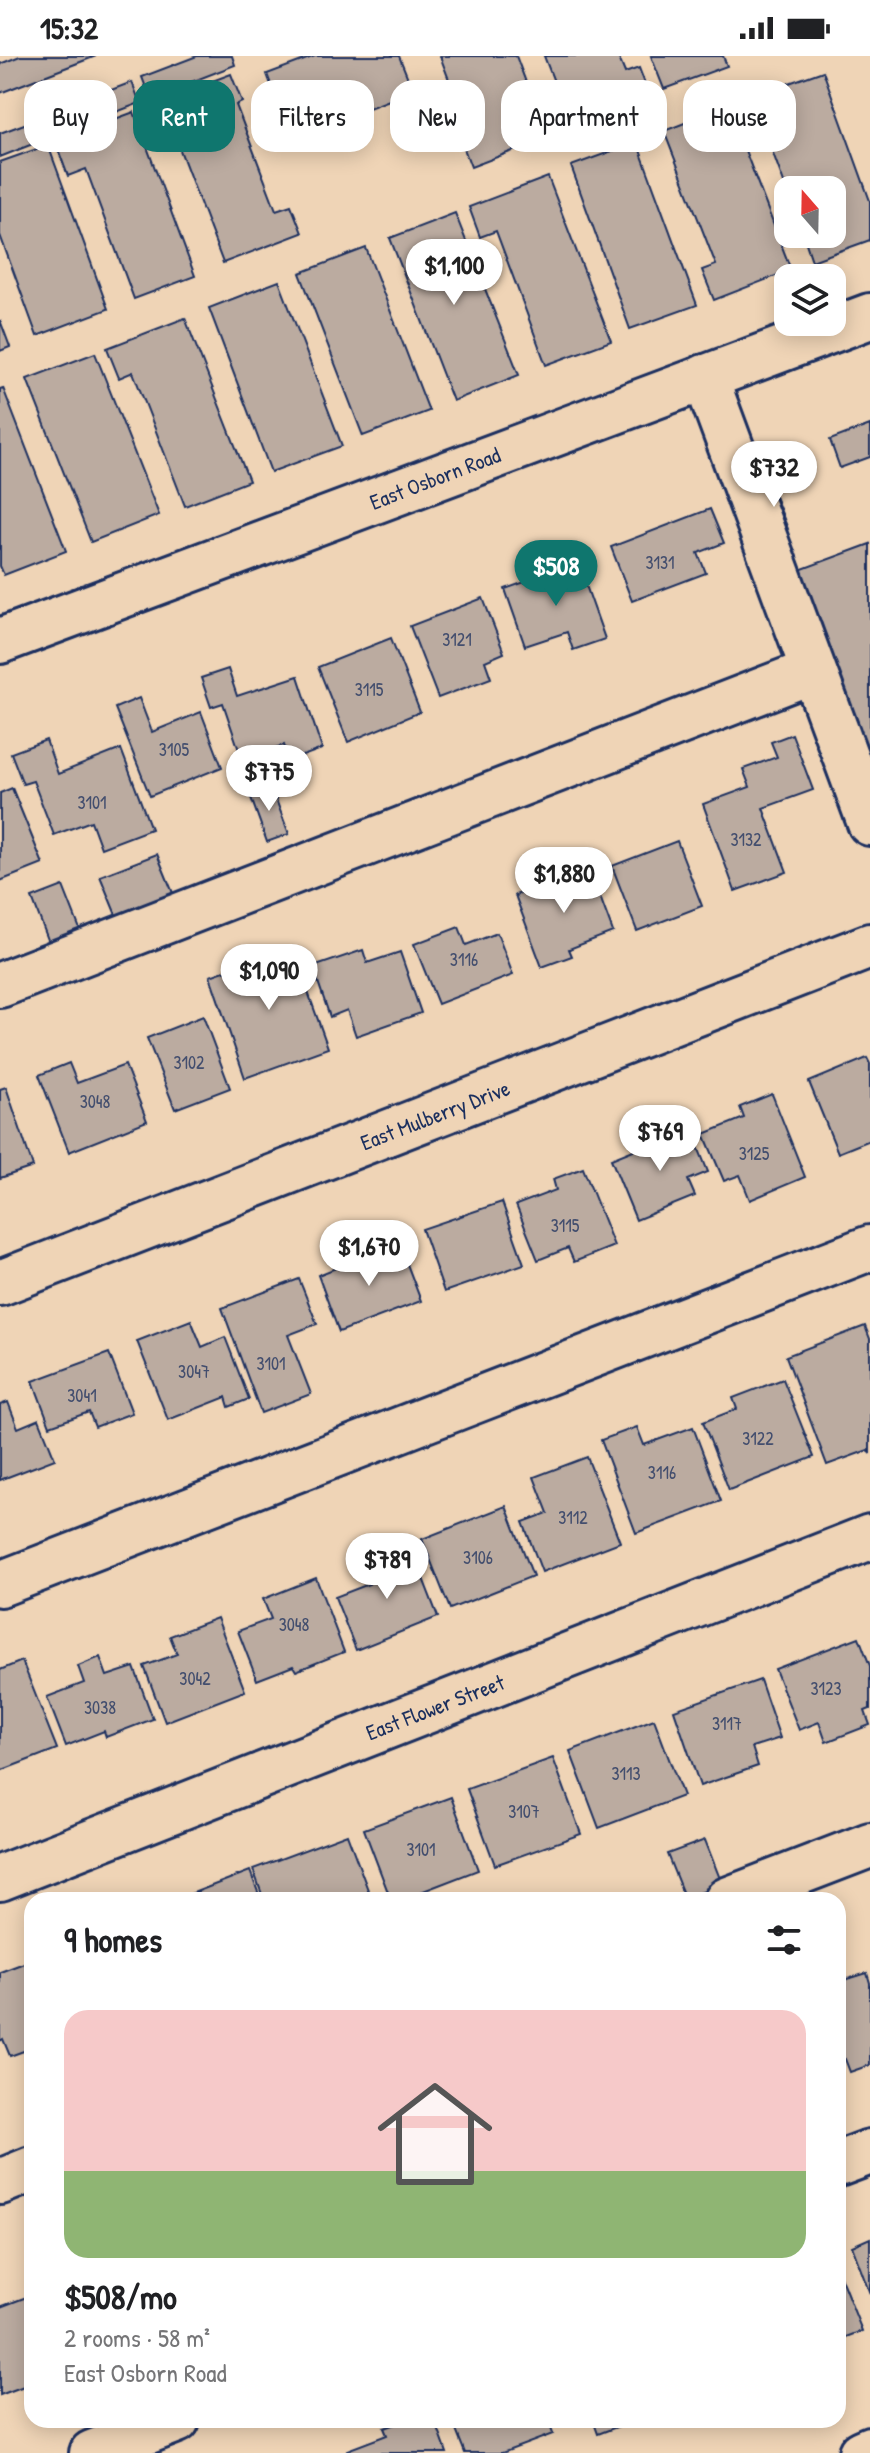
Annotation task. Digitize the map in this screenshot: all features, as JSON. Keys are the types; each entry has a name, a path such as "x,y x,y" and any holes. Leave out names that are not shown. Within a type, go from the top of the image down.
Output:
{"street":[{"name":"East Osborn Road","path":"0,641 870,316"},
{"path":"705,377 870,823"},
{"path":"0,985 812,671"},
{"name":"East Mulberry Drive","path":"0,1283 870,946"},
{"path":"0,1584 870,1248"},
{"name":"East Flower Street","path":"0,1878 870,1537"},
{"path":"748,1892 870,1845"},
{"path":"846,2161 870,2152"},
{"path":"0,2182 24,2172"},
{"path":"92,2453 156,2428"},
{"path":"861,2453 870,2449"}],"building":[{"path":"20,56 96,56 34,80 24,80 24,84 0,93 0,64"},
{"path":"197,56 232,56 235,65 196,80 143,80 142,77"},
{"path":"315,56 399,56 409,80 390,80 390,100 374,106 374,80 269,80 267,74"},
{"path":"440,56 516,56 525,80 501,80 501,152 510,152 471,167 465,152 485,152 485,80 449,80"},
{"path":"544,56 618,56 625,73 639,68 644,80 553,80"},
{"path":"651,56 723,56 727,66 667,88 667,80 660,80"},
{"path":"823,71 870,201 870,240 812,261 808,248 846,248 846,176 781,176 773,152 796,152 796,81"},
{"path":"231,74 233,80 215,80"},
{"path":"132,82 133,106 117,112 117,88"},
{"path":"235,84 242,102 236,105 251,152 254,152 276,210 291,205 302,233 223,263 181,152 235,152"},
{"path":"133,112 133,152 149,152 195,276 134,299 86,169 68,176 59,152 117,152 117,118"},
{"path":"24,124 24,148 0,157 0,133"},
{"path":"683,124 683,152 746,152 774,226 774,248 783,248 789,264 774,264 774,277 714,300 702,270 716,265 667,139 667,130"},
{"path":"28,152 51,152 108,309 37,336 0,235 0,162"},
{"path":"610,152 641,152 697,305 630,329 571,166"},
{"path":"548,177 611,341 546,365 496,231 480,237 469,207"},
{"path":"455,213 519,375 453,401 390,238"},
{"path":"366,248 429,411 363,436 300,273"},
{"path":"279,281 342,446 271,472 209,308"},
{"path":"185,318 249,481 185,506 133,372 119,378 107,348"},
{"path":"0,320 10,347 0,351"},
{"path":"95,353 159,515 91,542 27,379"},
{"path":"3,388 66,551 4,575 0,566 0,389"},
{"path":"870,425 870,457 840,468 830,440"},
{"path":"770,484 788,529 777,534 759,489"},
{"path":"710,509 724,543 698,553 706,573 632,601 611,547"},
{"path":"870,544 870,775 794,572"},
{"path":"578,563 605,639 573,650 567,632 525,646 505,589"},
{"path":"483,598 504,653 485,661 491,678 438,698 410,626"},
{"path":"391,638 420,712 348,742 318,667"},
{"path":"228,669 237,696 298,676 322,749 289,761 284,745 242,759 223,703 211,707 201,678"},
{"path":"139,698 152,732 201,712 222,767 150,796 115,708"},
{"path":"792,734 813,790 763,808 787,872 735,891 703,804 750,787 743,769 777,757 771,742"},
{"path":"46,740 58,774 121,749 151,829 101,848 91,821 54,835 33,781 23,784 11,753"},
{"path":"270,784 289,834 267,842 249,792"},
{"path":"12,788 43,864 0,881 0,793"},
{"path":"677,841 702,906 637,931 612,866"},
{"path":"157,854 175,898 118,920 100,876"},
{"path":"589,867 613,932 569,949 572,956 542,967 515,895"},
{"path":"63,886 81,932 50,945 32,898"},
{"path":"459,927 466,945 497,933 513,975 438,1004 414,944"},
{"path":"292,947 328,1048 245,1078 210,976"},
{"path":"363,950 367,963 400,952 421,1013 356,1036 347,1010 330,1017 313,967"},
{"path":"203,1016 230,1088 175,1109 147,1038"},
{"path":"867,1058 870,1064 870,1140 838,1153 809,1082"},
{"path":"69,1063 77,1083 125,1065 147,1121 69,1152 39,1075"},
{"path":"6,1087 33,1167 0,1178 0,1089"},
{"path":"772,1094 805,1177 750,1200 740,1175 724,1181 704,1134 744,1118 740,1107"},
{"path":"690,1127 708,1172 688,1180 695,1196 636,1220 611,1159"},
{"path":"583,1168 614,1246 574,1262 568,1248 538,1260 516,1205 556,1190 553,1179"},
{"path":"502,1202 524,1264 444,1292 422,1229"},
{"path":"399,1243 421,1301 339,1332 318,1275"},
{"path":"299,1279 317,1324 288,1335 311,1394 261,1413 222,1308"},
{"path":"191,1320 202,1347 225,1337 249,1399 229,1407 226,1397 168,1420 137,1341"},
{"path":"865,1326 870,1339 870,1454 868,1450 827,1465 786,1356"},
{"path":"109,1353 132,1413 95,1427 89,1412 50,1426 33,1381"},
{"path":"783,1379 814,1457 729,1490 703,1422 737,1409 733,1398"},
{"path":"8,1402 18,1428 39,1419 55,1459 0,1480 0,1405"},
{"path":"637,1427 644,1445 693,1427 721,1501 636,1533 601,1440"},
{"path":"587,1457 620,1542 542,1572 523,1522 548,1513 534,1477"},
{"path":"506,1506 533,1576 450,1609 422,1539"},
{"path":"412,1550 438,1617 356,1650 335,1597 369,1584 363,1569"},
{"path":"316,1578 344,1652 296,1671 293,1666 257,1680 238,1631 271,1619 263,1599"},
{"path":"217,1618 245,1691 165,1722 144,1666 177,1654 170,1636"},
{"path":"859,1637 870,1666 870,1709 865,1711 870,1725 826,1742 819,1722 799,1730 775,1669"},
{"path":"100,1657 107,1676 134,1667 153,1719 106,1737 104,1731 66,1746 47,1697 84,1683 78,1666"},
{"path":"22,1661 57,1749 0,1771 0,1670"},
{"path":"760,1680 780,1738 752,1747 758,1766 700,1786 674,1710"},
{"path":"654,1719 683,1796 599,1828 570,1751"},
{"path":"553,1758 581,1834 495,1865 467,1789"},
{"path":"451,1797 478,1870 421,1892 388,1892 364,1829"},
{"path":"347,1834 369,1892 261,1892 253,1869"},
{"path":"705,1840 722,1884 702,1892 682,1892 667,1854"},
{"path":"250,1871 258,1892 196,1892"},
{"path":"24,1963 24,2051 10,2056 3,2039 0,2041 0,1972"},
{"path":"867,1973 870,1983 870,2065 850,2072 846,2062 846,1980"},
{"path":"870,2238 870,2294 852,2246"},
{"path":"846,2291 862,2331 846,2337"},
{"path":"24,2298 24,2386 0,2395 0,2307"},
{"path":"384,2428 438,2428 447,2453 348,2453 347,2450 387,2435"},
{"path":"455,2428 551,2428 553,2434 502,2453 465,2453"},
{"path":"596,2428 614,2428 598,2434"}]}
